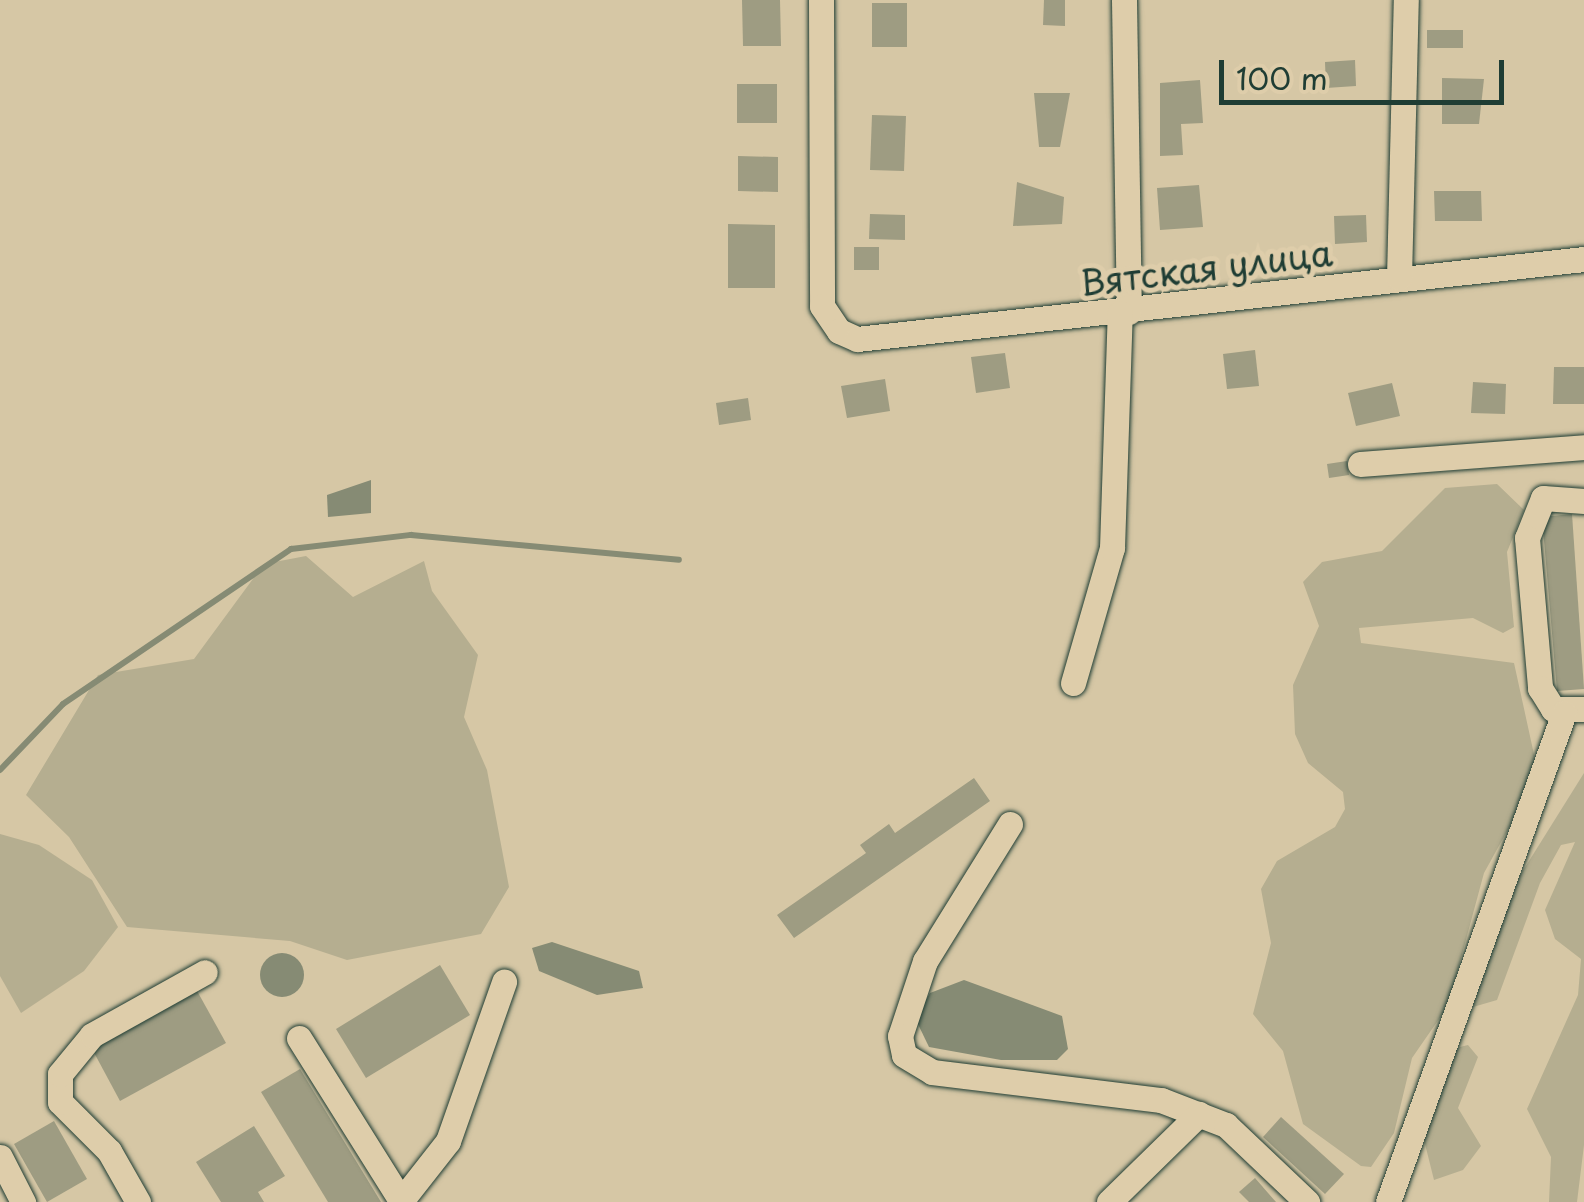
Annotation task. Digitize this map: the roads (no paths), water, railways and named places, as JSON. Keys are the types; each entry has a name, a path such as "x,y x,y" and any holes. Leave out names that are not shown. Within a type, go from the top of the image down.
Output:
{"street":[{"name":"Вятская улица","path":"821,0 822,306 839,331 878,343 1399,278 1584,260"},
{"path":"1072,683 1112,548 1124,312 1124,0"},
{"path":"1399,278 1406,0"},
{"path":"1360,464 1584,448"},
{"path":"1388,1202 1574,711 1540,688 1527,518 1543,498 1584,501"},
{"path":"1010,824 926,961 900,1036 904,1055 932,1072 1161,1100 1199,1114 1246,1140 1307,1202"},
{"path":"138,1202 108,1151 60,1102 60,1074 92,1035 205,972"},
{"path":"299,1038 402,1202 448,1141 504,982"},
{"path":"1110,1202 1199,1114"},
{"path":"0,1157 23,1202"}],"waterway":[{"path":"0,770 63,704 291,549 411,535 679,560"}]}
